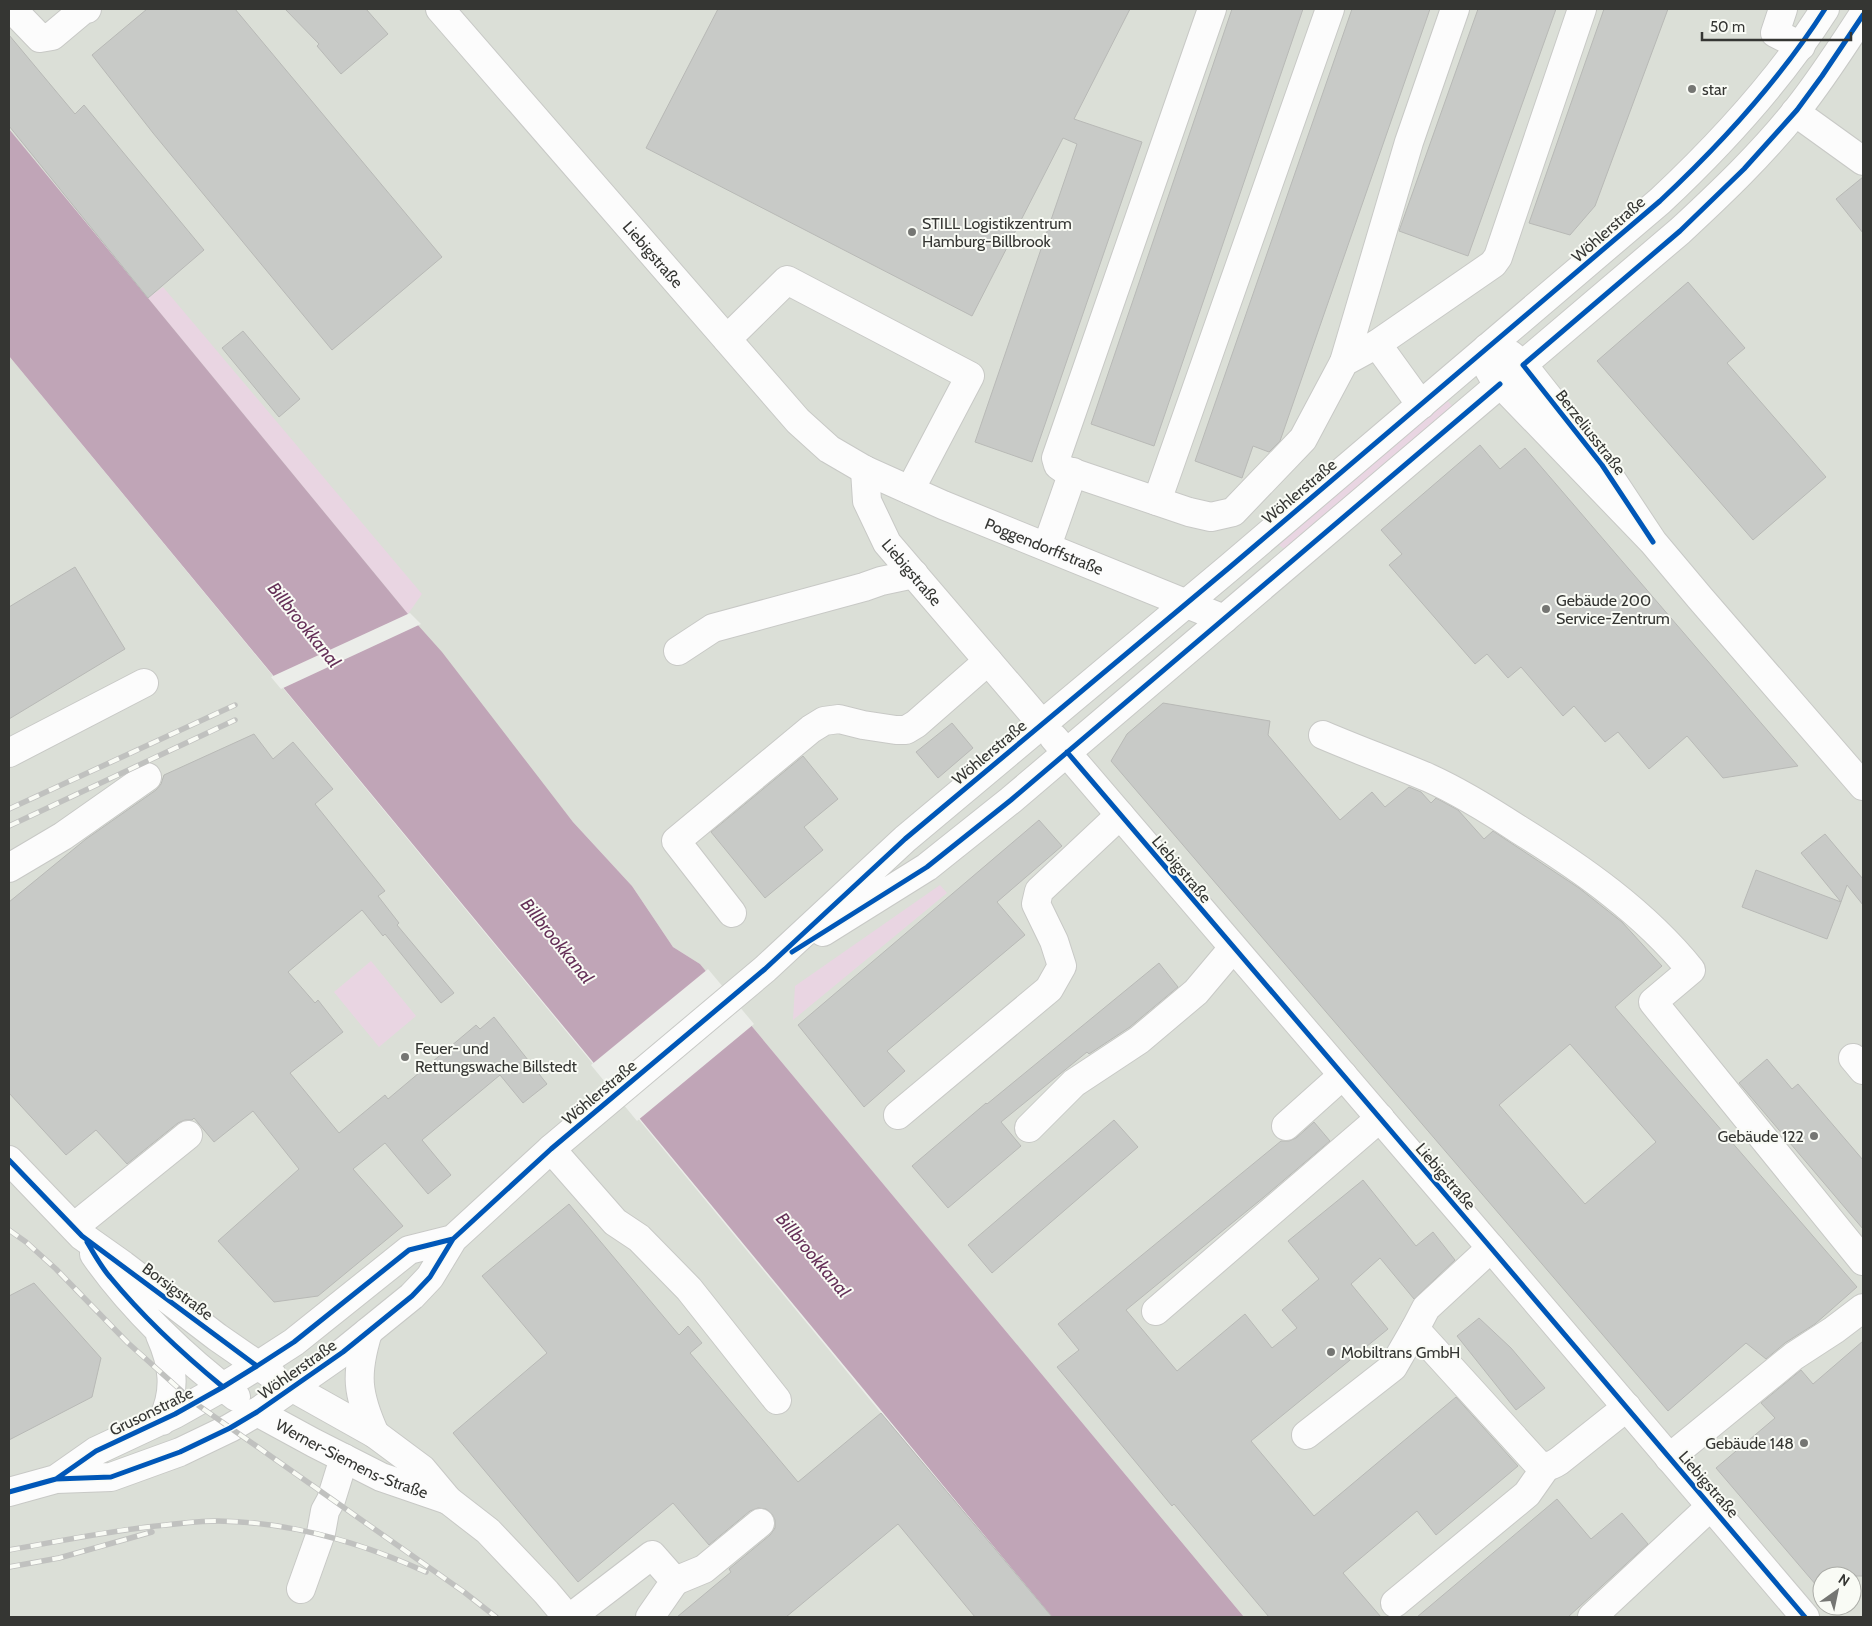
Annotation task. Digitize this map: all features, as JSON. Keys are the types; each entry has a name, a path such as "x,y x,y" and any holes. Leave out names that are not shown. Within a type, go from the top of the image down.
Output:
{"main road":[{"path":"12,9 40,38 52,36 84,9"},
{"name":"Liebigstraße","path":"440,9 798,421 829,448 865,470 867,501 887,543 1492,1248 1805,1617"},
{"path":"1212,9 1056,458 1058,465 1065,470 1188,512 1211,517 1233,512 1303,439 1344,362 1409,142 1455,9"},
{"path":"1157,501 1330,9"},
{"path":"1344,362 1377,344 1493,264 1498,257 1582,9"},
{"name":"Wöhlerstraße","path":"257,1412 293,1388 368,1332 412,1296 430,1277 453,1239 551,1149 764,969 905,839 1187,603 1660,201 1745,116 1801,46 1825,9"},
{"path":"1779,21 1801,46"},
{"name":"Wöhlerstraße","path":"764,969 926,867 1067,752 1680,231 1744,169 1795,112 1862,21"},
{"path":"1795,112 1863,161"},
{"path":"727,339 787,280 970,376 910,490"},
{"path":"1377,344 1420,405"},
{"name":"Berzeliusstraße","path":"1653,542 1602,465 1523,365 1511,355 1487,348 1488,368 1500,384 1653,542 1863,786"},
{"name":"Poggendorffstraße","path":"865,470 1224,618"},
{"path":"1047,546 1073,472"},
{"path":"678,651 713,628 881,581 914,574"},
{"path":"732,913 676,841 811,729 824,721 839,718 888,729 906,730 916,724 988,661"},
{"path":"9,754 144,683"},
{"path":"1323,735 1429,778 1479,804 1565,858 1607,889 1677,953 1691,970 1653,1002 1863,1260"},
{"path":"9,868 62,836 147,777"},
{"path":"898,1114 1049,989 1062,966 1054,941 1036,904 1039,890 1120,815"},
{"path":"1029,1128 1074,1083 1139,1040 1196,992 1233,948"},
{"path":"1286,1126 1343,1075"},
{"path":"1156,1311 1380,1118"},
{"path":"78,1232 188,1135"},
{"path":"551,1149 615,1222 639,1238 689,1289 777,1400"},
{"name":"Borsigstraße","path":"9,1160 78,1232 110,1277 156,1327 190,1360 223,1388"},
{"name":"Borsigstraße","path":"78,1232 257,1366 293,1388"},
{"name":"Wöhlerstraße","path":"257,1366 294,1342 409,1250 453,1239"},
{"path":"1306,1435 1393,1367 1416,1329 1426,1308 1492,1248"},
{"path":"1670,1458 1794,1356 1863,1308"},
{"path":"156,1327 167,1350 172,1374 168,1408 162,1420"},
{"path":"1416,1329 1537,1463 1546,1467"},
{"path":"368,1332 360,1361 359,1388 367,1416 375,1434"},
{"name":"Grusonstraße","path":"56,1479 96,1451 162,1420 223,1388 257,1366"},
{"name":"Werner-Siemens-Straße","path":"223,1388 257,1412 344,1458 395,1483 448,1500"},
{"name":"Werner-Siemens-Straße","path":"293,1388 375,1434 422,1469 448,1500 488,1531 567,1617"},
{"path":"1395,1603 1527,1494 1546,1467 1559,1461 1626,1407"},
{"name":"Grusonstraße","path":"9,1492 56,1479 111,1477 180,1452 230,1428 257,1412"},
{"path":"301,1589 320,1533 325,1511 331,1500 344,1458"},
{"path":"1592,1617 1712,1506"},
{"path":"650,1617 675,1581 704,1569 760,1523"},
{"path":"571,1617 652,1555 675,1581"}],"shaded area":[{"path":"9,9 1863,9 1863,1617 1244,1617 700,964 673,947 632,886 573,822 408,614 9,129"},
{"path":"163,287 422,594 408,614 148,298"},
{"path":"9,356 881,1413 1052,1617 9,1617"},
{"path":"1445,398 1454,408 1287,551 1276,543"},
{"path":"940,885 947,893 793,1020 795,986"},
{"path":"371,961 416,1016 379,1047 334,992"}],"water":[{"name":"Billbrookkanal","path":"9,129 408,614 442,652 573,822 632,886 673,947 700,964 1244,1617 1052,1617 9,356"}],"pier":[{"path":"410,613 421,624 281,689 271,677"},
{"path":"708,969 754,1024 637,1121 591,1065"}],"building":[{"path":"147,9 235,9 442,257 332,350 153,133 92,55"},
{"path":"285,9 366,9 388,34 341,74 317,46 319,44"},
{"name":"STILL Logistikzentrum Hamburg-Billbrook","path":"718,9 1130,9 1074,119 1142,142 1032,462 975,442 1077,144 1063,138 972,316 646,148"},
{"path":"1232,9 1303,9 1154,446 1091,424"},
{"path":"1352,9 1430,9 1280,441 1269,452 1253,446 1242,478 1195,461"},
{"path":"1478,9 1556,9 1468,256 1399,231"},
{"path":"1604,9 1668,9 1595,206 1570,235 1529,223"},
{"path":"9,35 75,114 84,105 204,250 148,298 9,126"},
{"path":"1863,177 1863,233 1836,199"},
{"path":"1688,282 1745,348 1727,363 1826,477 1753,540 1597,361"},
{"path":"243,331 300,399 279,417 222,348"},
{"name":"Gebäude 200 Service-Zentrum","path":"1480,445 1500,469 1525,448 1798,766 1723,778 1687,736 1649,769 1618,732 1605,742 1574,706 1563,716 1521,667 1508,678 1487,654 1475,664 1389,565 1402,554 1381,530"},
{"path":"75,567 125,649 9,719 9,607"},
{"path":"1163,703 1270,721 1268,735 1340,820 1372,792 1385,807 1409,787 1421,792 1431,803 1436,798 1458,810 1484,839 1493,831 1579,888 1622,922 1662,966 1615,1007 1857,1287 1815,1324 1785,1343 1766,1359 1746,1343 1668,1411 1111,761 1127,734","holes":["1570,1044 1656,1142 1585,1204 1499,1105"]},
{"path":"952,723 973,748 938,778 916,752"},
{"path":"254,734 273,759 293,742 333,789 315,804 385,891 378,896 399,923 397,925 454,993 441,1003 385,934 383,936 362,910 288,972 315,1003 318,1000 343,1032 290,1073 339,1133 385,1095 388,1099 476,1025 480,1029 494,1017 547,1084 523,1103 500,1075 422,1140 451,1175 428,1194 385,1143 353,1169 403,1226 318,1296 274,1302 218,1241 299,1169 253,1111 214,1142 194,1118 192,1120 185,1120 178,1123 127,1164 96,1130 66,1155 9,1093 9,902 86,839 156,790 161,784 164,775"},
{"path":"803,756 838,799 804,827 823,850 765,898 711,832"},
{"path":"1039,820 1062,846 997,902 1025,935 887,1051 905,1071 864,1107 798,1025"},
{"path":"1825,834 1863,879 1863,905 1847,885 1841,902 1801,853"},
{"path":"1756,870 1841,902 1827,939 1742,907"},
{"path":"1159,963 1178,987 1130,1027 1089,1054 1087,1052 1001,1122 1021,1146 948,1208 912,1166 986,1103"},
{"name":"Gebäude 122","path":"1767,1059 1792,1089 1798,1084 1863,1160 1863,1229 1739,1083"},
{"path":"1114,1120 1138,1147 992,1273 968,1245"},
{"path":"1314,1122 1330,1141 1126,1310 1177,1371 1245,1314 1272,1348 1297,1328 1282,1310 1319,1279 1288,1241 1363,1180 1416,1246 1433,1232 1455,1260 1414,1299 1380,1258 1351,1284 1388,1329 1251,1441 1314,1516 1456,1397 1518,1466 1436,1535 1417,1511 1343,1573 1381,1617 1269,1617 1174,1504 1172,1506 1057,1367 1079,1350 1058,1324 1281,1141 1289,1141 1296,1138"},
{"path":"569,1204 679,1335 688,1326 702,1343 690,1353 798,1482 881,1413 1052,1617 975,1617 898,1524 786,1617 677,1617 731,1572 729,1569 770,1535 775,1528 775,1520 766,1509 758,1508 750,1511 709,1545 673,1503 578,1582 453,1433 547,1353 482,1276"},
{"path":"34,1283 101,1358 92,1397 9,1440 9,1296"},
{"path":"1479,1318 1511,1348 1545,1388 1516,1410 1457,1336"},
{"name":"Gebäude 148","path":"1863,1341 1863,1576 1862,1566 1812,1566 1812,1580 1716,1468 1775,1418 1761,1403 1801,1370 1813,1384"},
{"path":"1557,1499 1591,1539 1622,1513 1648,1544 1568,1617 1417,1617"}],"railway":[{"path":"9,809 235,705"},
{"path":"9,826 235,720"},
{"path":"9,1230 26,1242 56,1269 128,1343 195,1403 464,1592 496,1617"},
{"path":"9,1550 146,1527 205,1521 245,1522 272,1525 325,1536 376,1552 426,1572"},
{"path":"9,1567 59,1558 152,1532"}],"cycle path":[{"path":"9,1492 56,1479 111,1477 180,1452 230,1428 257,1412 343,1352 412,1296 430,1277 453,1239 551,1149 765,969 905,839 1230,567 1660,201 1727,134 1769,86 1825,9"},
{"path":"1653,542 1602,465 1523,365 1680,231 1744,169 1797,110 1863,15"},
{"path":"792,952 927,867 1011,800 1500,384"},
{"path":"1067,752 1805,1617"},
{"path":"9,1160 82,1236 257,1366"},
{"path":"56,1479 96,1451 175,1414 223,1387 294,1342 409,1250 453,1239"},
{"path":"87,1242 107,1273 136,1307 179,1349 223,1387"}],"place":[{"name":"star","path":"1692,89"},
{"name":"STILL Logistikzentrum Hamburg-Billbrook","path":"912,232"},
{"name":"Gebäude 200 Service-Zentrum","path":"1546,609"},
{"name":"Feuer- und Rettungswache Billstedt","path":"405,1057"},
{"name":"Gebäude 122","path":"1814,1136"},
{"name":"Mobiltrans GmbH","path":"1331,1352"},
{"name":"Gebäude 148","path":"1804,1443"}]}
